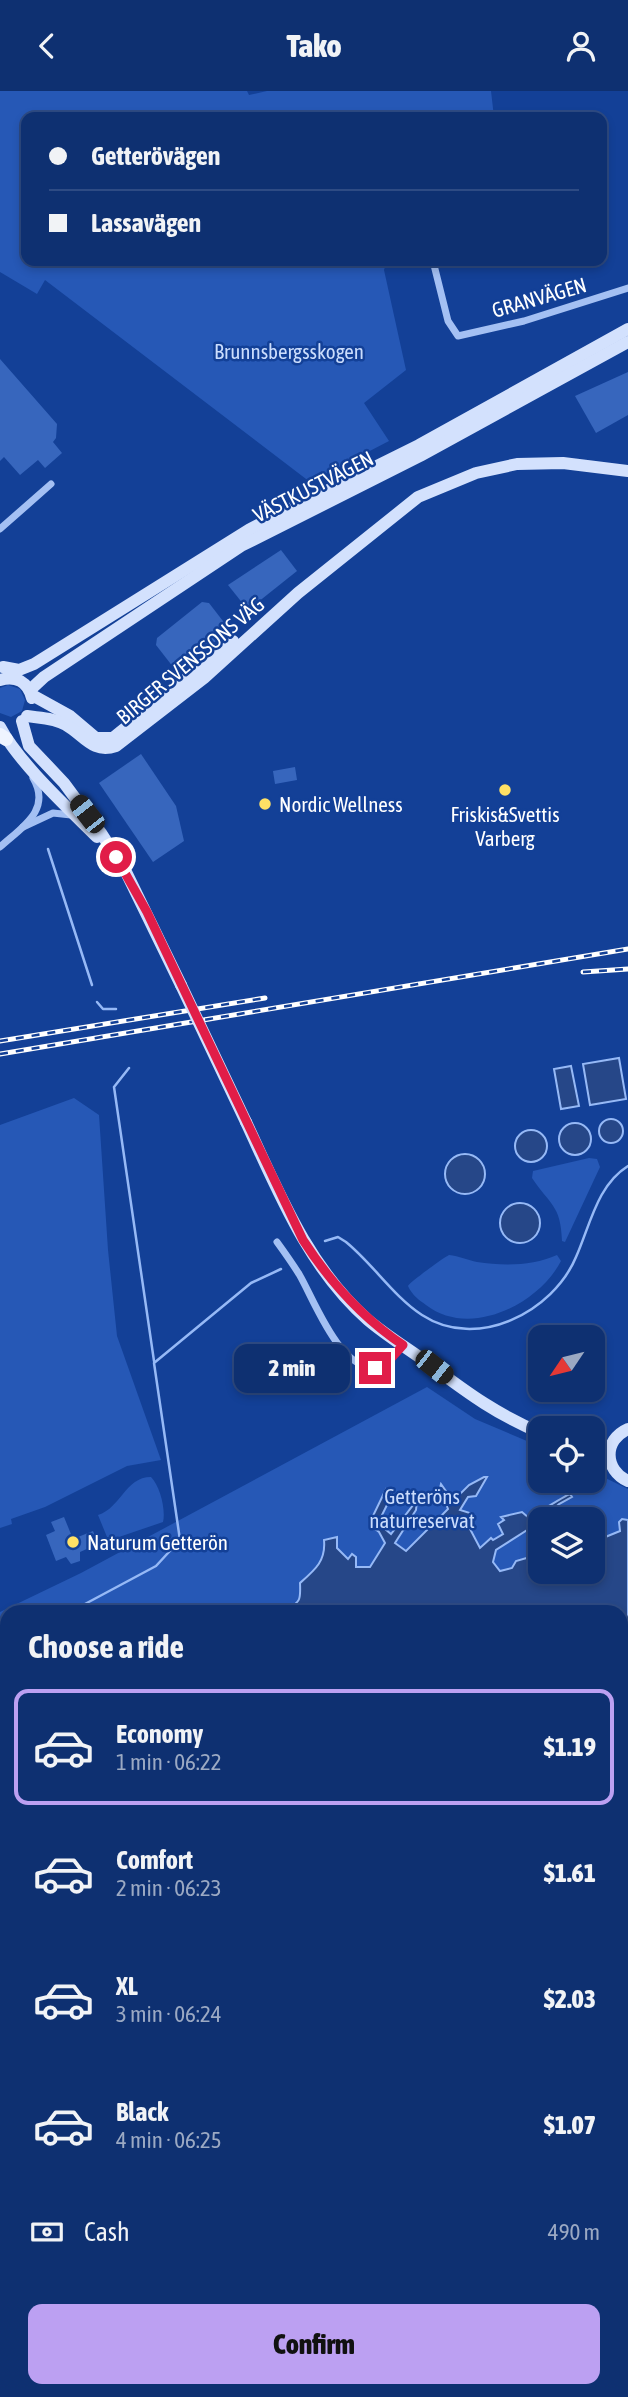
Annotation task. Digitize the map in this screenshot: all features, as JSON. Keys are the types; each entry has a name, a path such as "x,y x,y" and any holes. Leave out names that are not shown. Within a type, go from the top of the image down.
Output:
{"street":[{"name":"GRANVÄGEN","path":"434,266 448,321 458,336 524,321 628,288"},
{"name":"VÄSTKUSTVÄGEN","path":"2,665 12,670 25,669 250,529 419,445 628,329"},
{"name":"VÄSTKUSTVÄGEN","path":"31,692 44,677 241,547 432,450 628,342"},
{"name":"BIRGER SVENSSONS VÄG","path":"4,735 12,724 25,718 65,724 93,746 109,749 116,746 204,678 298,593 393,515 418,497 443,485 476,473 517,464 575,464 628,471"},
{"path":"0,529 51,484"},
{"name":"BIRGER SVENSSONS VÄG","path":"2,665 31,692 70,716 96,738 113,738 248,629 298,593"},
{"name":"VÄSTKUSTVÄGEN","path":"16,679 30,676 84,633"},
{"path":"0,680 16,679"},
{"path":"31,692 32,706 25,718 29,745 62,792 116,857 141,901 287,1209 315,1258 355,1307 488,1408 528,1427"},
{"path":"4,735 62,792 77,818 116,857"},
{"path":"4,735 40,792 39,806"},
{"path":"0,847 23,827 39,806 62,792"},
{"path":"47,815 62,792"},
{"path":"23,827 47,815 64,813 77,818"},
{"path":"277,1242 298,1272 330,1332 348,1355 362,1366 381,1367 393,1358 403,1345"},
{"path":"628,1429 613,1441 609,1458 613,1470 628,1481"},
{"path":"605,1457 609,1458"}],"green space":[{"name":"Brunnsbergsskogen","path":"0,91 247,91 249,95 267,91 491,91 493,112 21,112 21,266 385,266 406,370 364,403 389,441 310,482 45,280 37,294 0,272"},
{"path":"8,685 20,689 25,700 22,711 11,717 0,713 0,688"},
{"path":"74,1098 99,1115 117,1336 161,1460 127,1466 45,1507 11,1519 12,1524 0,1528 0,1125"},
{"path":"589,1158 597,1159 600,1167 565,1242 562,1241 557,1212 532,1178 533,1171"},
{"path":"449,1255 497,1264 528,1263 557,1255 561,1261 551,1277 520,1303 502,1312 463,1319 444,1315 426,1305 408,1286"},
{"name":"Getteröns naturreservat","path":"427,1387 475,1419 528,1441 528,1493 605,1493 605,1478 628,1489 628,1605 15,1605 81,1573"},
{"path":"151,1477 162,1498 163,1522 119,1537 107,1537 98,1515 112,1506 135,1482"}],"shaded area":[{"path":"619,1058 626,1099 590,1105 583,1064"},
{"path":"571,1066 579,1106 561,1109 554,1069"},
{"path":"611,1119 622,1126 623,1131 616,1142 611,1143 600,1136 599,1131 606,1120"},
{"path":"575,1123 587,1127 591,1139 587,1151 575,1155 563,1151 559,1139 563,1127"},
{"path":"531,1130 543,1134 547,1146 543,1158 531,1162 519,1158 515,1146 519,1134"},
{"path":"465,1154 479,1160 485,1174 479,1188 465,1194 451,1188 445,1174 451,1160"},
{"path":"520,1203 534,1209 540,1223 534,1237 520,1243 506,1237 500,1223 506,1209"},
{"path":"487,1477 476,1496 468,1497 460,1510 470,1513 474,1520 469,1527 480,1548 491,1538 493,1540 503,1534 498,1524 504,1520 501,1517 522,1512 528,1517 528,1529 496,1550 493,1562 500,1571 512,1568 516,1561 528,1558 528,1584 605,1584 605,1537 620,1531 619,1522 622,1519 628,1520 628,1605 294,1605 299,1599 300,1583 321,1559 324,1540 337,1537 337,1548 348,1559 352,1554 356,1557 356,1567 370,1567 385,1543 370,1522 386,1489 394,1491 378,1523 391,1534 417,1500 416,1510 395,1543 406,1551 448,1509 441,1484 453,1501 469,1485"},
{"path":"567,1495 572,1497 556,1507 547,1507"}],"building":[{"path":"0,359 57,424 53,442 62,453 45,468 38,460 20,475 4,457 0,461"},
{"path":"628,372 628,415 596,433 575,396"},
{"path":"281,550 297,571 248,610 228,585"},
{"path":"202,602 209,603 226,625 226,633 177,672 156,645 157,638"},
{"path":"141,754 176,806 184,841 153,862 99,783"},
{"path":"295,767 297,780 275,784 273,771"},
{"name":"Naturum Getterön","path":"64,1517 73,1539 93,1531 98,1544 80,1552 80,1561 71,1564 66,1557 56,1561 46,1535 55,1531 51,1522"}],"waterway":[{"path":"48,849 92,985"},
{"path":"97,1002 103,1009 116,1009"},
{"path":"129,1068 114,1087 154,1361"},
{"path":"325,1241 338,1237 346,1242 402,1299 422,1315 443,1325 466,1329 489,1327 532,1309 565,1277 602,1195 617,1174 628,1166"},
{"path":"83,1605 156,1566 180,1540 154,1363 251,1283 281,1269"}],"railway":[{"path":"0,1054 628,949"},
{"path":"583,972 628,969"},
{"path":"0,1041 265,998"}],"place":[{"name":"Friskis&Svettis Varberg","path":"505,790"},
{"name":"Nordic Wellness","path":"265,804"},
{"name":"Naturum Getterön","path":"73,1542"}],"route":[{"path":"116,857 147,912 303,1240 328,1277 355,1307 403,1345 386,1364 375,1368"}]}
